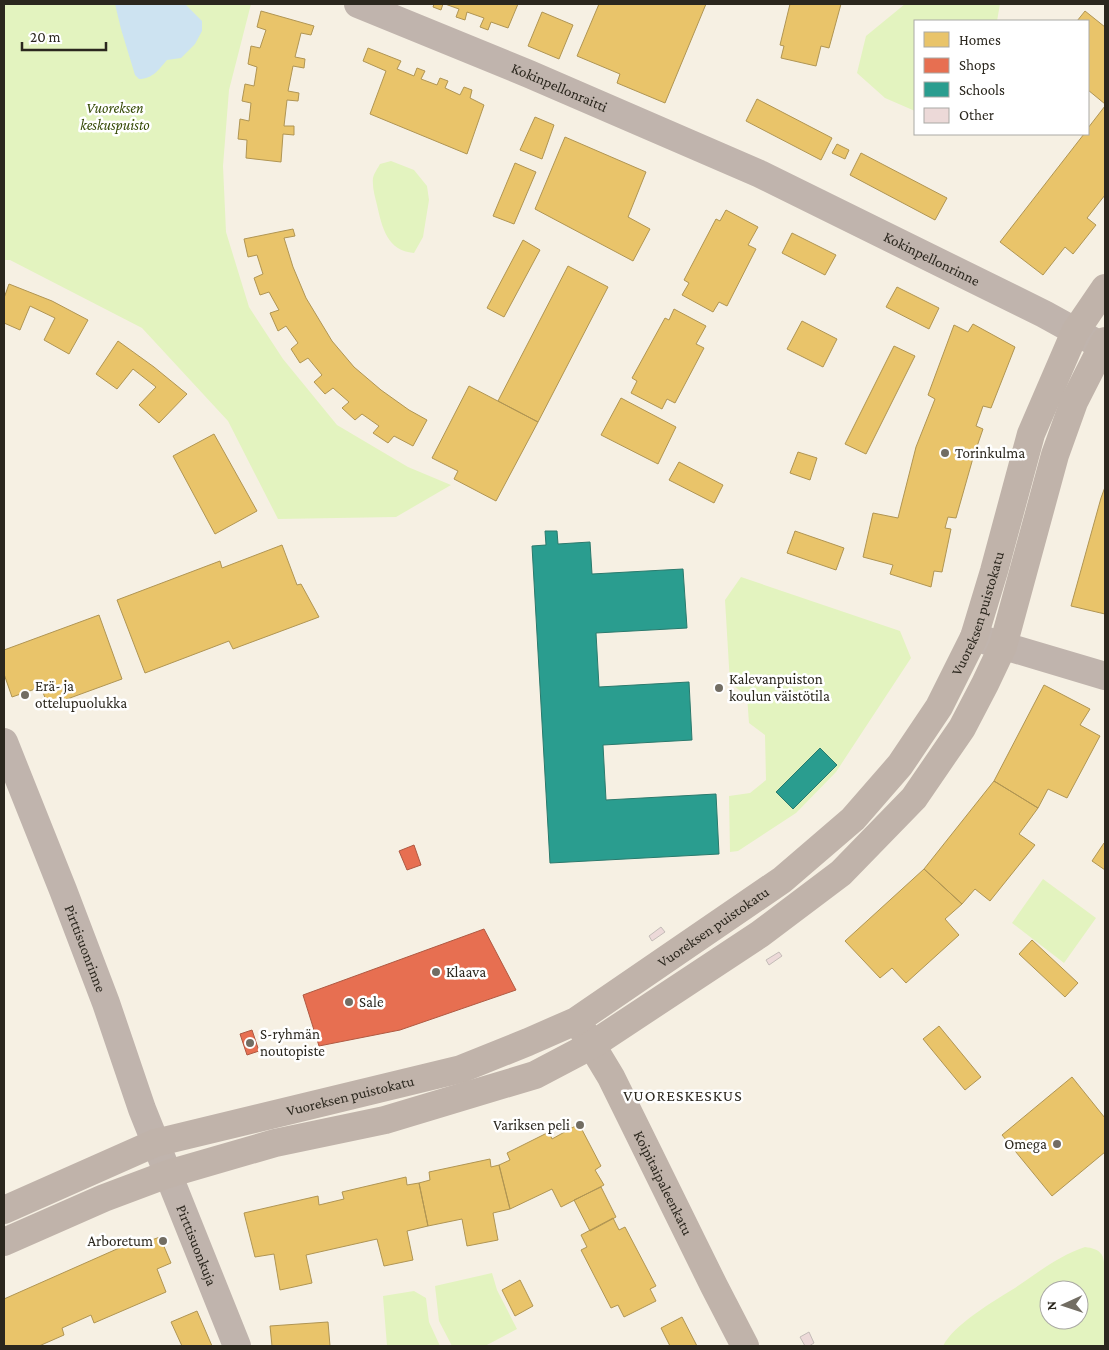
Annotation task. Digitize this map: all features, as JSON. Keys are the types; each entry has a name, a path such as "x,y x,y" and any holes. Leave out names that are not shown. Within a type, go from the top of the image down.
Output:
{"main road":[{"name":"Vuoreksen puistokatu","path":"4,1210 155,1144 460,1069 576,1021 782,880 853,819 900,765 939,707 974,636 994,571 1031,434 1075,332 1105,288"},
{"name":"Vuoreksen puistokatu","path":"4,1242 104,1198 168,1174 275,1143 385,1120 535,1075 592,1044 760,934 841,873 914,798 962,728 985,684 1003,646 1055,455 1074,402 1104,343"},
{"name":"Koipitaipaleenkatu","path":"576,1021 611,1077 745,1346"}],"street":[{"name":"Kokinpellonraitti","path":"358,4 538,78 760,174"},
{"name":"Kokinpellonrinne","path":"760,174 1044,314 1075,332 1104,343"},
{"path":"974,636 1105,676"},
{"name":"Pirttisuonrinne","path":"6,749 99,985 155,1144"},
{"name":"Pirttisuonkuja","path":"155,1144 236,1346"}],"green space":[{"name":"Vuoreksen keskuspuisto","path":"4,4 251,4 229,90 223,166 226,232 249,307 283,359 337,425 408,467 451,485 396,517 278,519 228,421 142,328 10,260 4,260"},
{"path":"905,4 1000,4 997,20 914,20 914,111 885,98 857,73 866,36"},
{"path":"391,161 414,170 427,186 429,200 423,237 414,253 398,248 392,243 387,236 379,213 373,178 380,164"},
{"path":"741,577 900,631 911,658 836,772 796,813 738,851 730,852 729,796 750,793 766,780 765,735 749,723 747,696 730,683 725,600"},
{"path":"1043,879 1096,918 1064,963 1012,923"},
{"path":"1088,1247 1097,1250 1102,1255 1106,1284 1105,1346 943,1346 948,1338 965,1321 996,1299 1067,1255"},
{"path":"492,1273 497,1290 517,1329 485,1346 452,1346 439,1321 435,1286"},
{"path":"414,1291 426,1298 429,1322 440,1346 387,1346 383,1296"}],"water":[{"path":"115,4 185,4 202,21 202,31 195,44 181,58 167,60 152,75 139,79 135,75"}],"building: Homes":[{"path":"434,4 443,4 441,10 433,7"},
{"path":"445,4 518,4 508,28 491,22 488,30 480,27 484,18 467,12 465,20 456,17 459,9"},
{"path":"599,4 706,4 665,103 617,83 620,74 577,56"},
{"path":"790,4 841,4 829,48 821,46 816,66 781,58 784,46 780,45"},
{"path":"261,11 314,26 311,35 301,33 295,57 305,59 304,68 293,66 288,91 299,93 298,101 287,100 284,126 294,126 294,135 283,134 281,162 246,158 247,140 238,139 240,119 249,121 251,103 242,101 245,84 254,86 257,67 248,64 251,46 260,48 266,30 257,27"},
{"path":"1085,11 1105,27 1105,104 1089,91 1089,20 1078,20"},
{"path":"542,12 573,25 559,59 528,46"},
{"path":"368,48 401,61 397,69 414,76 417,68 425,71 421,79 437,85 440,78 448,81 445,88 460,95 464,87 472,90 470,98 484,105 467,154 370,114 386,71 363,61"},
{"path":"757,99 832,138 821,160 746,121"},
{"path":"1105,106 1105,195 1087,218 1096,225 1073,254 1065,247 1043,275 1000,242 1083,135 1089,135 1089,127"},
{"path":"535,117 554,125 542,159 520,150"},
{"path":"565,137 646,172 628,217 650,229 633,261 535,209"},
{"path":"837,144 849,150 845,159 832,153"},
{"path":"861,153 947,198 935,220 850,175"},
{"path":"515,163 536,172 514,224 493,216"},
{"path":"726,210 758,227 748,245 756,249 727,306 719,302 713,312 682,295 689,283 684,280 716,219 720,221"},
{"path":"293,229 295,236 284,238 293,267 306,298 332,341 354,367 381,390 427,420 413,446 394,436 388,443 373,433 379,426 362,414 355,420 342,408 349,402 333,388 325,394 314,382 322,375 308,358 300,363 291,349 298,343 286,326 278,331 270,313 279,310 269,292 260,295 254,278 263,274 257,255 248,257 244,239"},
{"path":"792,233 836,255 825,275 782,253"},
{"path":"523,240 540,250 504,317 487,308"},
{"path":"568,266 608,287 538,422 498,401"},
{"path":"9,284 52,301 88,320 69,354 44,340 55,318 30,306 20,330 4,323 4,298"},
{"path":"897,287 939,308 929,329 886,307"},
{"path":"674,309 706,326 696,344 704,348 675,403 667,399 662,409 631,393 637,381 632,378 665,318 669,320"},
{"path":"802,321 837,339 823,367 787,349"},
{"name":"Torinkulma","path":"973,324 1015,347 991,408 983,406 976,426 983,429 956,518 948,517 945,528 951,529 942,572 934,571 931,587 890,574 893,565 863,557 873,513 898,518 916,447 935,399 928,395 954,325 968,332"},
{"path":"118,341 187,394 159,423 139,405 156,387 133,369 117,389 96,374"},
{"path":"894,346 915,356 866,454 845,444"},
{"path":"469,386 538,422 496,501 454,479 458,471 432,458"},
{"path":"621,398 676,427 658,464 601,435"},
{"path":"214,434 257,511 215,534 173,456"},
{"path":"798,452 817,458 810,480 790,473"},
{"path":"679,462 723,485 714,503 669,480"},
{"path":"1105,487 1105,614 1071,606"},
{"path":"795,531 844,548 836,570 787,553"},
{"path":"282,545 297,585 301,584 319,617 233,649 229,641 145,673 117,600 220,561 222,568"},
{"path":"99,615 122,679 48,706 41,687 12,697 4,674 4,650"},
{"path":"1044,685 1090,709 1080,725 1100,736 1067,798 1048,789 1038,808 994,781"},
{"path":"994,781 1038,808 1019,834 1035,845 990,901 975,889 962,904 924,869"},
{"path":"1105,844 1105,870 1092,861"},
{"path":"924,869 962,904 945,919 959,935 906,983 892,968 880,978 845,941"},
{"path":"1032,940 1078,983 1065,997 1019,954"},
{"path":"939,1026 981,1077 965,1090 923,1039"},
{"name":"Omega","path":"1072,1077 1105,1118 1105,1152 1052,1196 1002,1135"},
{"path":"579,1124 601,1166 595,1170 604,1185 561,1207 552,1189 510,1209 499,1165 510,1160 507,1153 549,1132 552,1139"},
{"path":"490,1159 491,1167 499,1165 510,1209 493,1213 498,1240 467,1246 462,1219 428,1226 419,1183 430,1180 429,1172"},
{"path":"406,1177 407,1185 419,1183 428,1226 407,1231 413,1260 384,1266 377,1239 306,1255 312,1283 280,1290 274,1254 255,1257 244,1213 318,1196 319,1205 344,1199 342,1192"},
{"path":"601,1187 616,1217 590,1231 574,1200"},
{"path":"613,1218 619,1230 625,1227 656,1286 650,1289 656,1301 624,1317 618,1305 611,1308 581,1250 587,1247 581,1235"},
{"path":"144,1237 146,1242 160,1237 171,1263 157,1269 166,1292 94,1323 91,1315 62,1328 64,1335 39,1346 4,1346 4,1299"},
{"path":"520,1280 533,1306 515,1316 502,1290"},
{"path":"197,1311 212,1346 182,1346 171,1322"},
{"path":"682,1317 697,1346 670,1346 661,1328"},
{"path":"328,1322 330,1346 272,1346 270,1326"}],"building: Shops":[{"path":"414,845 421,865 407,870 399,851"},
{"name":"Klaava","path":"484,929 516,990 400,1030 319,1046 303,995"},
{"name":"S-ryhmän noutopiste","path":"252,1030 259,1051 247,1055 240,1034"}],"building: Schools":[{"path":"545,531 557,531 558,544 590,542 592,574 683,569 687,628 596,633 599,687 689,682 692,740 603,745 606,800 716,794 719,854 550,863 532,546 546,545"},
{"path":"820,748 837,765 793,809 776,792"}],"building: Other":[{"path":"661,927 665,932 652,941 649,936"},
{"path":"779,952 782,956 769,965 766,960"},
{"path":"809,1332 814,1343 805,1346 800,1337"}],"place":[{"name":"Torinkulma","path":"945,453"},
{"name":"Kalevanpuiston koulun väistötila","path":"719,688"},
{"name":"Erä- ja ottelupuolukka","path":"25,695"},
{"name":"Klaava","path":"436,972"},
{"name":"Sale","path":"349,1002"},
{"name":"S-ryhmän noutopiste","path":"250,1043"},
{"name":"Variksen peli","path":"580,1125"},
{"name":"Omega","path":"1057,1144"},
{"name":"Arboretum","path":"163,1241"}],"district":[{"name":"VUORESKESKUS","path":"683,1095"}]}
